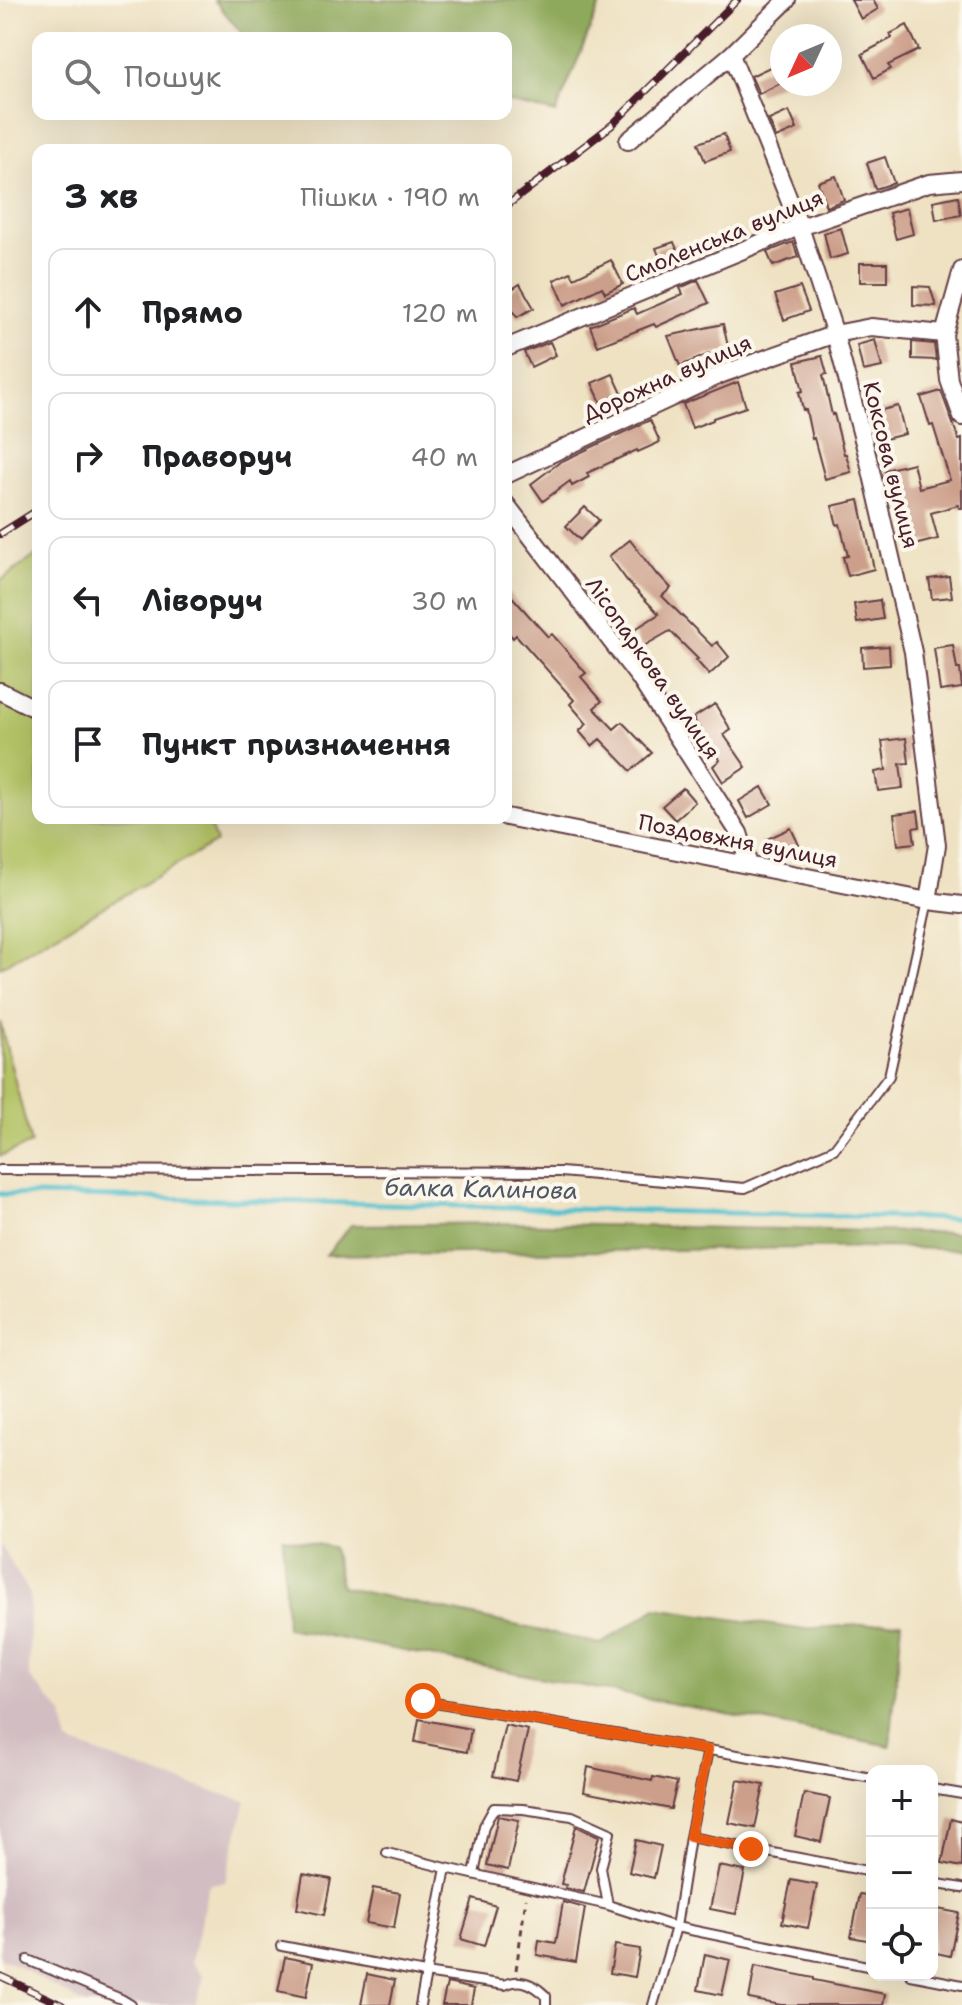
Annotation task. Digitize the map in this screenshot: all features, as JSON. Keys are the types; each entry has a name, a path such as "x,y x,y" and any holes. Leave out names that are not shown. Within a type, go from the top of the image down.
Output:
{"street":[{"path":"628,141 731,55 787,0"},
{"name":"Коксова вулиця","path":"731,55 800,227 835,334 869,462 913,652 937,845 928,901"},
{"name":"Смоленська вулиця","path":"512,346 800,227 929,183 962,180"},
{"path":"962,270 944,334 949,380 962,417"},
{"name":"Дорожна вулиця","path":"512,472 722,374 835,334 871,327 944,334"},
{"name":"Лісопаркова вулиця","path":"512,512 640,679 739,833 749,865"},
{"path":"0,691 32,707"},
{"name":"Поздовжня вулиця","path":"512,818 928,901 962,905"}],"lane":[{"path":"0,1170 561,1172 745,1188 834,1149 889,1076 928,901"},
{"path":"423,1701 866,1777"},
{"path":"666,2005 653,2003 676,1927 708,1750"},
{"path":"938,1790 962,1794"},
{"path":"474,1874 484,1826 494,1808 572,1816 610,1833 601,1868 608,1905"},
{"path":"690,1837 866,1871"},
{"path":"387,1853 608,1905 676,1927 866,1966"},
{"path":"420,2005 446,1868"},
{"path":"938,1884 962,1888"},
{"path":"282,1946 425,1973 505,1985 514,1981 528,1983 546,1996 546,2005"},
{"path":"28,1960 131,2005"},
{"path":"938,1980 962,1985"}],"path":[{"path":"514,1981 528,1886"}],"shaded area":[{"path":"0,1545 30,1594 29,1677 63,1714 68,1742 165,1777 246,1801 225,1882 209,1884 191,1962 204,1977 195,2005 86,2005 0,1958"}],"green space":[{"path":"214,0 602,0 556,113 512,103 512,32 241,32"},
{"path":"32,558 32,824 209,824 216,842 0,967 0,581"},
{"path":"0,1022 31,1144 0,1156"},
{"path":"507,1223 962,1233 962,1250 886,1247 326,1255 351,1225"},
{"path":"283,1538 333,1547 341,1587 601,1644 656,1608 799,1629 902,1622 890,1746 286,1628"}],"building":[{"path":"851,0 873,0 878,9 861,19"},
{"path":"907,25 919,50 888,65 891,69 874,78 862,54 892,38 890,34"},
{"path":"770,67 770,88 759,94 751,76"},
{"path":"789,111 797,129 776,138 769,120"},
{"path":"724,134 730,152 705,161 698,143"},
{"path":"885,157 894,183 875,189 867,163"},
{"path":"836,176 844,200 826,207 818,182"},
{"path":"958,196 961,215 936,220 933,201"},
{"path":"907,208 913,234 896,239 889,213"},
{"path":"841,228 848,254 830,259 824,233"},
{"path":"674,242 682,263 665,271 656,248"},
{"path":"793,242 798,257 773,266 767,252"},
{"path":"611,260 623,284 605,293 602,287 565,305 554,280 571,272 574,278"},
{"path":"860,263 887,263 887,282 860,282"},
{"path":"698,280 709,303 656,327 654,324 598,346 590,326 634,308 637,314 683,294 680,288"},
{"path":"520,284 534,308 517,317 512,308 512,289"},
{"path":"913,286 930,287 936,306 913,305"},
{"path":"800,287 809,311 784,320 775,295"},
{"path":"723,324 729,351 707,355 680,366 668,336"},
{"path":"875,340 882,367 863,371 857,345"},
{"path":"550,342 556,355 531,367 524,352"},
{"path":"912,342 934,344 936,360 912,359"},
{"path":"822,356 832,415 851,472 825,479 806,410 803,410 799,392 803,391 796,362"},
{"path":"613,374 625,400 604,409 592,383"},
{"path":"738,382 746,407 692,428 683,404"},
{"path":"941,391 959,440 962,439 962,508 958,505 931,513 938,539 914,545 899,488 890,490 885,470 913,463 919,488 950,480 921,397"},
{"path":"898,406 905,434 885,439 878,411"},
{"path":"650,420 660,442 587,473 589,477 572,486 570,481 543,501 531,484 560,462"},
{"path":"859,500 874,569 848,576 843,557 848,556 832,506"},
{"path":"585,507 599,520 580,540 566,526"},
{"path":"630,540 671,588 662,596 712,646 717,642 729,657 709,675 670,631 642,647 632,631 659,614 628,582 609,556"},
{"path":"949,576 952,597 932,599 929,579"},
{"path":"512,597 548,637 552,634 586,673 581,677 602,701 594,708 614,729 622,722 652,753 631,771 600,739 592,746 579,731 587,724 570,704 574,700 516,635 513,638"},
{"path":"880,600 883,619 857,623 854,604"},
{"path":"953,645 962,688 940,691 934,648"},
{"path":"889,646 890,665 863,667 862,648"},
{"path":"715,704 731,730 724,735 746,767 723,782 713,766 720,760 693,718"},
{"path":"906,738 909,763 900,764 903,788 878,791 875,772 886,770 882,741"},
{"path":"762,787 772,804 748,818 739,801"},
{"path":"683,788 695,802 675,820 662,806"},
{"path":"918,811 920,827 913,828 915,843 898,845 894,814"},
{"path":"791,828 799,845 775,856 767,839"},
{"path":"419,1719 471,1729 467,1752 415,1742"},
{"path":"505,1725 528,1730 516,1781 493,1776"},
{"path":"588,1767 652,1781 653,1777 677,1782 671,1809 584,1792"},
{"path":"738,1780 764,1785 755,1828 729,1823"},
{"path":"804,1793 830,1798 821,1842 795,1836"},
{"path":"498,1816 519,1820 508,1870 487,1865"},
{"path":"951,1819 962,1822 962,1867 942,1863"},
{"path":"576,1826 599,1836 584,1892 565,1888 566,1885 561,1884"},
{"path":"636,1840 661,1846 654,1878 629,1872"},
{"path":"719,1866 745,1871 736,1914 710,1909"},
{"path":"303,1874 331,1879 324,1915 297,1909"},
{"path":"791,1880 817,1885 808,1928 782,1923"},
{"path":"373,1888 400,1893 394,1928 366,1923"},
{"path":"860,1894 866,1895 866,1940 851,1937"},
{"path":"473,1899 496,1906 484,1946 461,1939"},
{"path":"563,1902 585,1908 576,1962 537,1955 539,1940 556,1943"},
{"path":"938,1909 959,1913 950,1956 938,1953"},
{"path":"615,1945 640,1949 635,1977 610,1973"},
{"path":"705,1954 730,1960 722,1995 698,1990"},
{"path":"285,1957 313,1963 306,1997 278,1991"},
{"path":"755,1966 885,1994 883,2005 781,2005 749,1999"},
{"path":"367,1974 395,1980 390,2005 361,2005"},
{"path":"447,1983 474,1989 471,2005 442,2005"}],"waterway":[{"name":"балка Калинова","path":"0,1194 962,1219"}],"railway":[{"path":"512,201 612,125 737,0"},
{"path":"0,534 32,514"},
{"path":"0,1976 62,2005"}],"route":[{"path":"423,1701 708,1750 690,1837 751,1849"}]}
